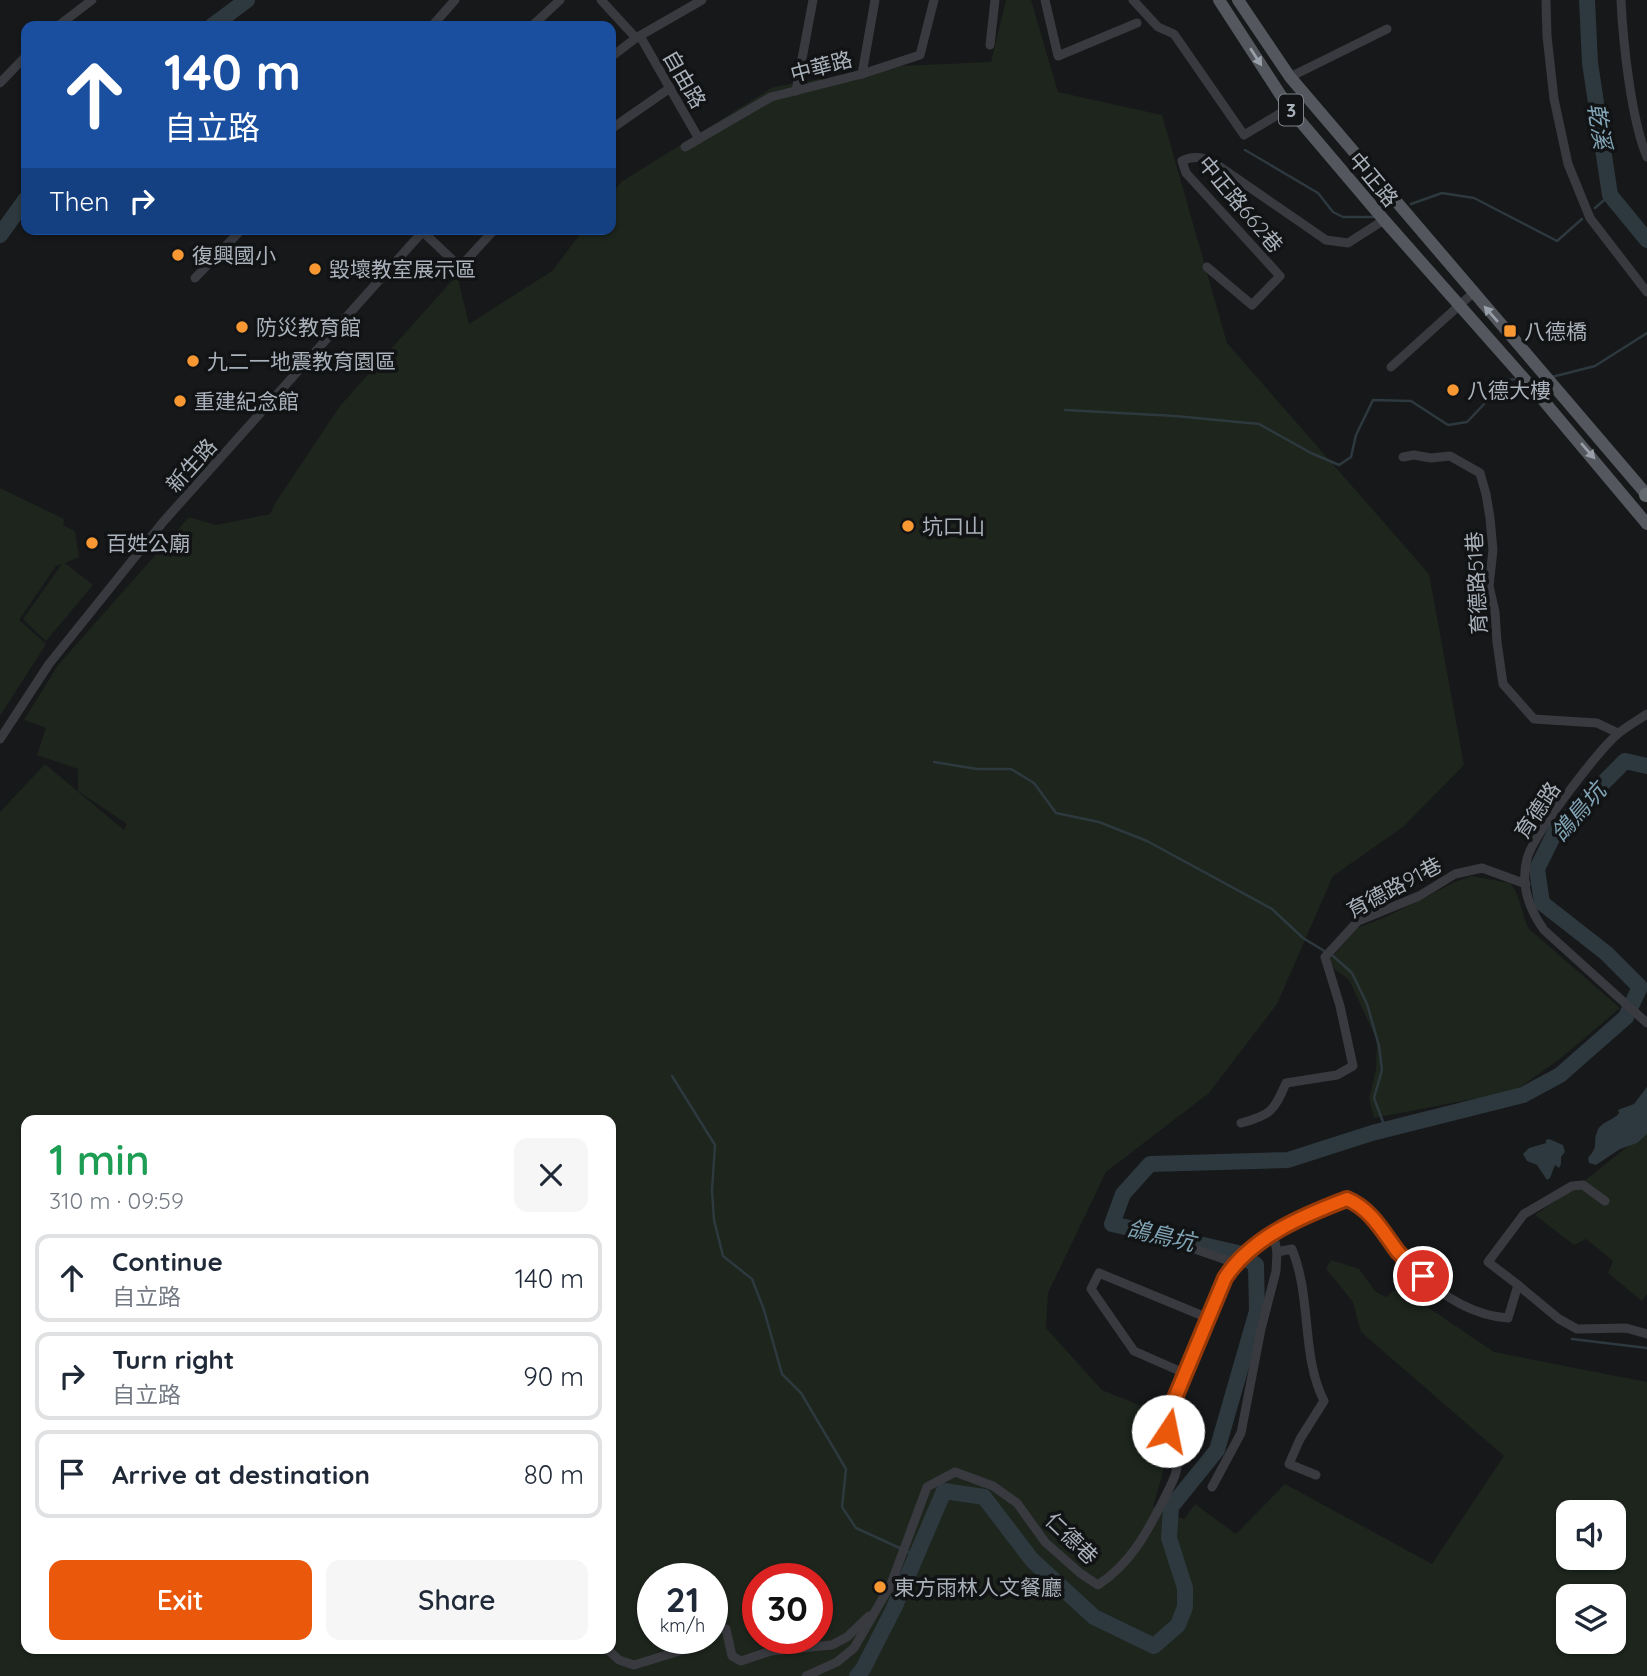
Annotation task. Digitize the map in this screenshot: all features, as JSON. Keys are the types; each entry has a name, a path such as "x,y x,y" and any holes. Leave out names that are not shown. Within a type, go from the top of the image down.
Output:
{"main road":[{"name":"中正路","path":"1219,0 1289,108 1459,306 1517,369 1647,524"},
{"name":"中正路","path":"1238,0 1290,77 1647,495"},
{"path":"1307,129 1322,115"}],"street":[{"path":"65,21 92,0"},
{"path":"436,21 455,0"},
{"path":"538,21 560,0"},
{"name":"自由路","path":"601,0 638,37 699,139"},
{"path":"608,8 616,0"},
{"path":"796,90 813,0"},
{"path":"862,74 875,0"},
{"name":"中華路","path":"685,147 771,97 862,74 920,55 934,0"},
{"path":"990,45 995,0"},
{"path":"1045,0 1058,55 1137,23"},
{"path":"1133,0 1158,27 1174,34 1244,135 1289,108"},
{"path":"1546,0 1554,99 1568,164 1590,218 1647,292"},
{"path":"1621,0 1631,88 1647,157"},
{"path":"616,53 697,2"},
{"path":"1290,77 1387,29"},
{"path":"0,83 21,61"},
{"path":"616,125 670,88"},
{"name":"中正路662巷","path":"1207,267 1252,305 1280,276 1186,173 1182,161 1189,157 1205,158 1213,162 1326,240 1348,243 1384,220"},
{"path":"195,278 236,235"},
{"name":"新生路","path":"0,739 49,664 163,522 420,235"},
{"path":"428,235 460,267 489,235"},
{"path":"1391,367 1473,293"},
{"name":"育德路51巷","path":"1403,457 1450,456 1479,473 1490,518 1493,550 1489,586 1495,612 1496,642 1503,684 1534,719 1597,723 1618,733"},
{"name":"育德路","path":"1644,1020 1544,930 1532,913 1526,884 1527,856 1535,838 1618,733 1647,715"},
{"name":"育德路91巷","path":"1241,1123 1256,1119 1275,1108 1286,1083 1337,1075 1353,1066 1340,1006 1325,957 1358,921 1419,896 1455,874 1482,868 1526,884"},
{"path":"1605,1201 1583,1185 1572,1186 1524,1214 1488,1262 1559,1319 1577,1329 1626,1328 1647,1334"},
{"path":"1169,1241 1237,1261 1270,1234 1347,1199 1357,1203 1370,1214 1400,1254 1423,1276 1463,1306 1492,1317 1508,1318 1518,1285"},
{"path":"1212,1487 1241,1433 1261,1329 1276,1271 1277,1252 1270,1234"},
{"path":"1277,1252 1292,1250 1301,1272 1314,1375 1324,1401 1300,1439 1289,1464 1316,1475"},
{"name":"仁德巷","path":"806,1676 837,1662 854,1647 891,1584 927,1487 955,1472 993,1486 1017,1503 1045,1542 1098,1585 1115,1574 1137,1550 1178,1470 1178,1454 1168,1431 1167,1417 1225,1278 1237,1261"},
{"path":"1184,1373 1134,1351 1091,1289 1099,1273 1208,1318"},
{"name":"仁德巷","path":"728,1638 732,1656 741,1661 771,1651 832,1645 847,1637 879,1604"},
{"path":"613,1654 619,1660 634,1665 670,1654"}],"shaded area":[{"path":"1006,0 1031,0 1058,92 1162,115 1227,343 1429,574 1464,765 1403,827 1333,876 1277,1004 1209,1093 1106,1172 1048,1293 1046,1328 1102,1390 1161,1414 1158,1439 1167,1457 1153,1507 1184,1519 1195,1504 1236,1534 1285,1484 1432,1564 1504,1456 1361,1332 1353,1302 1326,1269 1331,1260 1359,1269 1376,1292 1386,1297 1398,1287 1494,1352 1647,1382 1647,1676 0,1676 0,812 45,764 124,830 127,824 78,791 78,769 37,755 46,728 24,720 58,665 189,517 216,525 270,514 340,406 457,275 469,324 552,271 579,235 616,235 616,188 621,182 773,87 898,66 991,62"},
{"path":"0,488 64,519 63,525 75,531 79,557 65,563 93,585 46,641 23,619 62,564 56,566 19,620 46,644 0,716"},
{"path":"1471,876 1510,883 1517,894 1529,929 1620,1008 1561,1058 1515,1091 1374,1118 1369,1099 1376,1070 1377,1040 1349,980 1327,963 1357,928"},
{"path":"1647,1087 1647,1134 1637,1143 1620,1149 1596,1165 1589,1163 1588,1158 1595,1147 1599,1128 1616,1116 1618,1110 1634,1104"},
{"path":"1647,1131 1647,1294 1642,1301 1608,1273 1613,1261 1586,1239 1574,1245 1535,1215 1583,1182"},
{"path":"1549,1139 1563,1145 1565,1152 1559,1168 1555,1165 1547,1180 1537,1165 1527,1161 1523,1154 1529,1148 1546,1143"}],"waterway":[{"name":"乾溪","path":"219,21 247,0"},
{"name":"乾溪","path":"1587,0 1590,63 1610,195 1647,240"},
{"path":"1245,150 1318,193 1333,212 1343,217 1373,217"},
{"path":"1411,204 1442,193 1474,198 1557,241 1582,219"},
{"path":"1595,208 1610,195"},
{"name":"乾溪","path":"0,235 21,206"},
{"path":"1552,377 1595,366 1647,333"},
{"path":"1065,410 1259,424 1339,465 1351,457 1356,435 1373,400 1411,401 1448,425 1467,422 1507,380 1518,379"},
{"name":"鴿鳥坑","path":"857,1676 894,1608 944,1491 984,1497 1032,1560 1094,1617 1154,1646 1178,1625 1185,1607 1185,1588 1169,1538 1171,1507 1217,1450 1257,1311 1256,1265 1238,1253 1112,1224 1123,1194 1150,1164 1288,1160 1372,1133 1523,1095 1560,1075 1626,1017 1640,987 1606,953 1542,903 1537,869 1556,830 1625,761 1647,766"},
{"path":"934,762 977,769 1011,769 1034,783 1056,813 1099,822 1147,841 1272,909 1303,938 1326,952"},
{"path":"1332,955 1352,973 1367,1004 1379,1046 1382,1070 1374,1098 1386,1130"},
{"path":"672,1076 715,1145 712,1190 714,1220 723,1256 752,1279 764,1310 782,1374 801,1393 846,1469 842,1507 856,1528 917,1556"},
{"path":"1572,1339 1647,1348"}],"place":[{"name":"復興國小","path":"178,255"},
{"name":"毀壞教室展示區","path":"315,269"},
{"name":"防災教育館","path":"242,327"},
{"name":"八德橋","path":"1510,331"},
{"name":"九二一地震教育園區","path":"193,361"},
{"name":"八德大樓","path":"1453,390"},
{"name":"重建紀念館","path":"180,401"},
{"name":"坑口山","path":"908,526"},
{"name":"百姓公廟","path":"92,543"},
{"name":"東方雨林人文餐廳","path":"880,1587"}],"route":[{"path":"1168,1431 1167,1417 1225,1278 1235,1263 1273,1232 1347,1199 1357,1203 1370,1214 1400,1254 1423,1276"}]}
